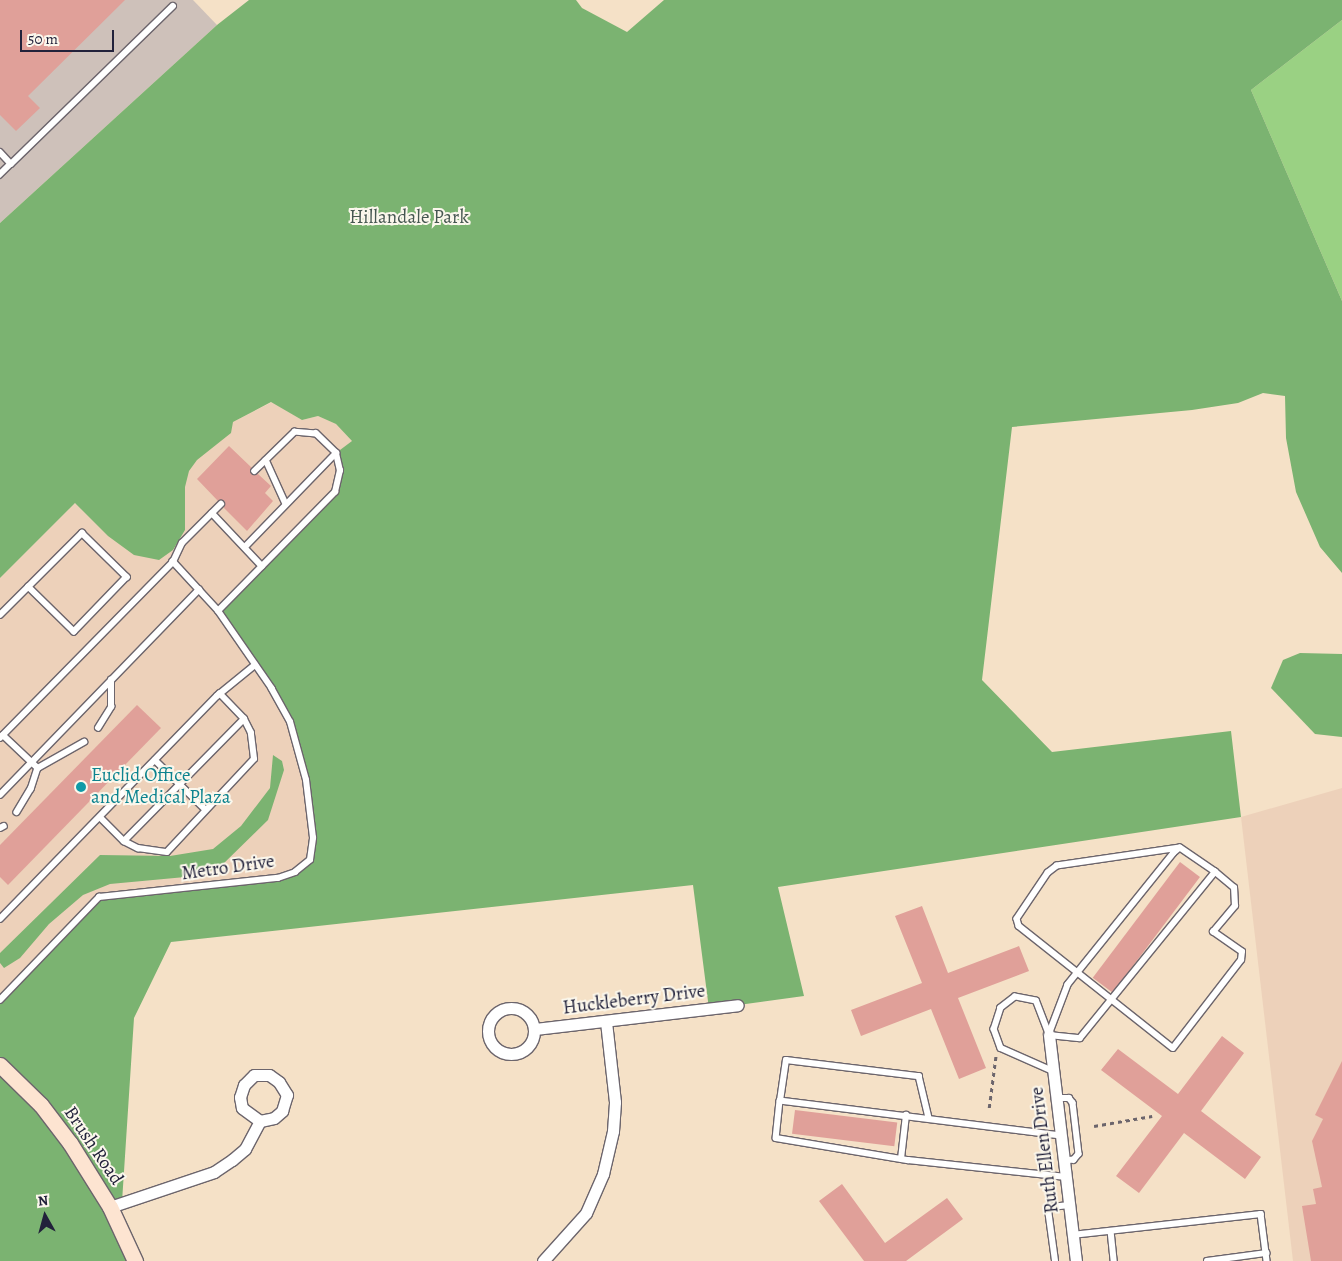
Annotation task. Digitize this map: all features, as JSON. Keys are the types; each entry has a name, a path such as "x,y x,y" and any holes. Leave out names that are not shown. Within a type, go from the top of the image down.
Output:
{"street":[{"name":"Huckleberry Drive","path":"535,1029 738,1005"},
{"path":"511,1007 526,1014 535,1029 529,1045 518,1053 510,1054 500,1052 491,1044 487,1027 497,1012 511,1007"},
{"path":"543,1261 586,1213 603,1174 613,1131 615,1102 606,1022"},
{"name":"Ruth Ellen Drive","path":"1049,1035 1076,1261"},
{"name":"Brush Road","path":"0,1065 40,1105 70,1144 110,1207 135,1261"},
{"path":"110,1207 214,1172 245,1149 260,1121 278,1114 287,1095 279,1082 269,1075 254,1075 244,1085 240,1097 242,1108 260,1121"}],"lane":[{"path":"0,175 173,6"},
{"path":"0,152 11,164"},
{"path":"218,611 335,492 340,471 336,452 316,434 295,432 255,471"},
{"path":"245,547 336,452"},
{"path":"266,460 286,504"},
{"path":"38,768 2,736 173,562 182,543 221,504"},
{"path":"212,513 262,566"},
{"path":"0,615 28,587 82,533 126,577 74,632 28,587"},
{"name":"Metro Drive","path":"0,1000 99,897 278,878 295,872 310,860 314,838 306,780 290,722 255,665 218,611 173,562"},
{"path":"0,795 199,590"},
{"path":"0,919 220,694 255,665"},
{"path":"98,728 111,707 111,680"},
{"path":"100,817 124,841 138,848 167,852 254,759 251,733 244,719 220,694"},
{"path":"124,841 244,719"},
{"path":"17,812 31,789 38,768 84,742"},
{"path":"155,760 206,810"},
{"path":"1049,1035 1059,1004 1078,974 1180,848"},
{"path":"1180,848 1215,872 1234,888 1235,906 1213,932 1242,952 1241,960 1173,1048 1019,926 1017,918 1048,873 1057,866 1180,848"},
{"path":"1049,1035 1080,1038 1215,872"},
{"path":"0,988 7,993"},
{"path":"1049,1035 1036,1001 1015,996 1001,1008 994,1029 1001,1048 1009,1055 1053,1071"},
{"path":"929,1118 919,1076 786,1060 776,1138 901,1159 1066,1177"},
{"path":"1056,1098 1069,1098 1075,1120 1079,1154 1074,1160 1064,1161"},
{"path":"780,1101 906,1115 1061,1136"},
{"path":"901,1159 906,1115"},
{"path":"1055,1261 1048,1210 1051,1207 1069,1205"},
{"path":"1072,1235 1261,1214 1267,1261"},
{"path":"1111,1231 1114,1261"},
{"path":"1207,1261 1266,1253"}],"path":[{"path":"989,1108 996,1053"},
{"path":"1094,1126 1152,1116"}],"shaded area":[{"path":"0,0 193,0 217,25 0,223"},
{"path":"272,402 302,420 318,416 336,424 352,441 290,722 306,780 313,838 310,860 295,872 0,1000 0,578 75,503"},
{"path":"1342,788 1342,1261 1293,1261 1241,817"}],"green space":[{"name":"Hillandale Park","path":"249,0 576,0 582,8 627,32 664,0 1342,0 1342,20 1251,90 1342,301 1342,573 1320,547 1296,492 1286,438 1285,396 1263,393 1238,403 1192,410 1012,427 982,680 1052,752 1231,731 1241,817 778,887 804,996 709,1009 693,885 171,942 134,1018 122,1202 110,1207 135,1261 0,1261 0,1000 99,897 226,885 295,872 310,860 313,838 306,780 290,722 218,611 335,492 340,471 336,453 352,441 336,424 318,416 302,420 271,402 233,422 231,433 197,460 189,471 185,487 185,530 173,550 159,560 134,555 108,536 75,503 0,578 0,223 217,25"},
{"path":"1342,20 1342,301 1251,90"},
{"path":"1300,653 1342,654 1342,737 1315,734 1271,688 1283,660"},
{"path":"273,755 282,761 284,770 268,820 220,867 196,876 110,884 83,895 49,924 20,958 4,968 0,963 0,953 100,855 170,856 213,849 241,826 270,788"}],"building":[{"path":"0,0 125,0 28,96 40,108 16,131 0,115"},
{"path":"229,446 252,468 252,475 258,474 271,486 265,493 273,501 247,531 224,508 225,501 218,501 197,479"},
{"name":"Euclid Office and Medical Plaza","path":"137,705 161,728 8,885 0,877 0,845"},
{"path":"1180,862 1200,877 1113,993 1093,978"},
{"path":"922,906 948,973 1019,946 1029,971 958,998 986,1068 959,1079 931,1009 861,1036 851,1010 922,983 895,916"},
{"path":"1222,1036 1244,1053 1201,1111 1261,1157 1245,1179 1184,1133 1139,1193 1116,1176 1162,1116 1101,1070 1118,1049 1178,1094"},
{"path":"1342,1061 1342,1261 1311,1261 1302,1206 1316,1204 1313,1189 1322,1187 1312,1141 1323,1119 1315,1115"},
{"path":"795,1110 897,1123 894,1146 792,1134"},
{"path":"842,1184 885,1243 947,1198 963,1219 906,1261 864,1261 819,1201"}],"place":[{"name":"Euclid Office and Medical Plaza","path":"81,787"}]}
